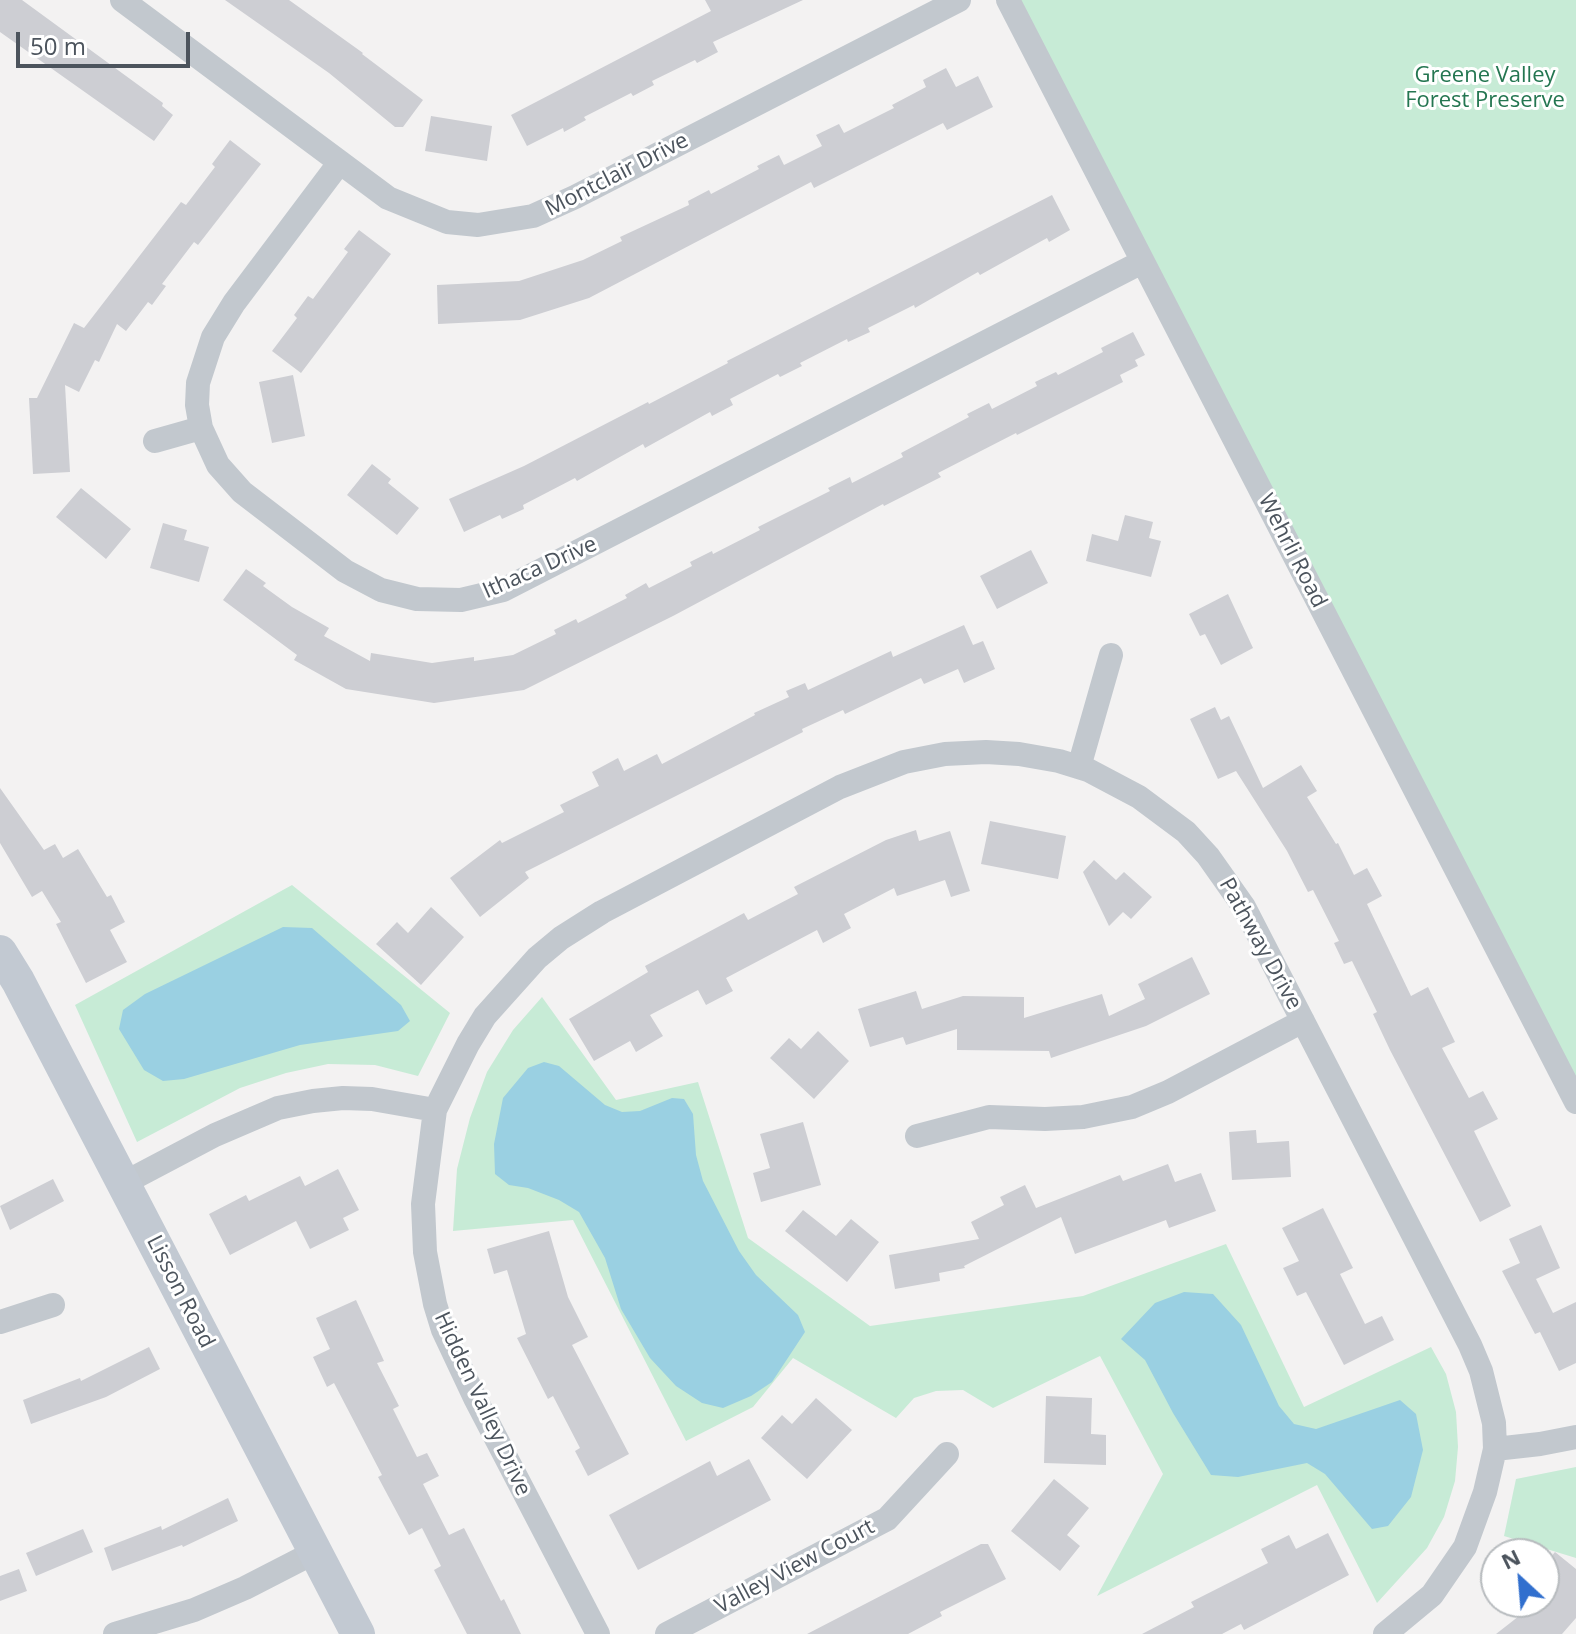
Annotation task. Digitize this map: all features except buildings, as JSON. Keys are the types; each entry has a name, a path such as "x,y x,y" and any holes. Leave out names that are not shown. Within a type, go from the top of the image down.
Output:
{"street":[{"name":"Montclair Drive","path":"122,0 388,198 447,222 478,225 533,216 959,0"},
{"name":"Wehrli Road","path":"1008,0 1576,1102"},
{"name":"Ithaca Drive","path":"340,162 234,303 213,337 198,383 197,405 201,428 218,465 242,492 345,571 381,590 417,599 469,599 503,590 1142,262"},
{"path":"155,441 201,428"},
{"path":"1079,767 1111,655"},
{"name":"Pathway Drive","path":"435,1110 485,1016 537,958 561,938 602,912 840,787 904,762 945,754 986,752 1019,754 1079,767 1139,797 1186,832 1208,856 1244,907 1470,1345 1481,1371 1494,1423 1495,1449"},
{"name":"Lisson Road","path":"0,952 124,1183 358,1634"},
{"path":"917,1136 989,1117 1083,1117 1132,1107 1168,1092 1303,1021"},
{"path":"124,1183 215,1135 278,1108 343,1098 372,1099 435,1110"},
{"name":"Hidden Valley Drive","path":"435,1110 423,1204 425,1252 443,1330 598,1634"},
{"path":"0,1322 53,1305"},
{"path":"1385,1634 1432,1595 1465,1547 1482,1503 1495,1449 1576,1437"},
{"name":"Valley View Court","path":"667,1634 887,1519 947,1454"},
{"path":"115,1634 194,1610 315,1552"}],"green space":[{"name":"Greene Valley Forest Preserve","path":"1008,0 1576,0 1576,1102"},
{"path":"292,885 450,1013 418,1076 375,1065 328,1064 286,1073 240,1088 137,1142 75,1005"},
{"path":"542,997 616,1100 698,1082 748,1238 870,1326 1083,1296 1226,1244 1304,1407 1431,1347 1446,1374 1456,1412 1458,1447 1455,1481 1444,1517 1427,1548 1377,1603 1317,1485 1097,1596 1163,1474 1100,1356 993,1408 963,1390 936,1391 914,1398 896,1418 793,1358 753,1407 686,1441 573,1220 453,1231 457,1169 470,1118 487,1072 513,1030"},
{"path":"1576,1467 1576,1558 1560,1553 1560,1538 1504,1536 1516,1479"}],"water":[{"path":"283,927 312,928 401,1005 410,1021 398,1031 300,1045 184,1079 163,1081 144,1070 119,1029 123,1010 145,994"},
{"path":"544,1062 559,1066 605,1105 622,1112 640,1111 672,1098 684,1099 693,1114 696,1155 703,1181 739,1251 756,1275 798,1315 805,1332 772,1382 751,1396 723,1408 702,1403 676,1386 650,1358 621,1309 605,1258 579,1212 528,1188 509,1185 495,1174 494,1144 503,1098 528,1068"},
{"path":"1184,1292 1213,1294 1241,1325 1279,1406 1294,1424 1316,1429 1400,1400 1416,1414 1423,1450 1411,1497 1388,1526 1372,1529 1325,1474 1307,1463 1238,1477 1211,1475 1145,1360 1121,1339 1155,1303"}]}
